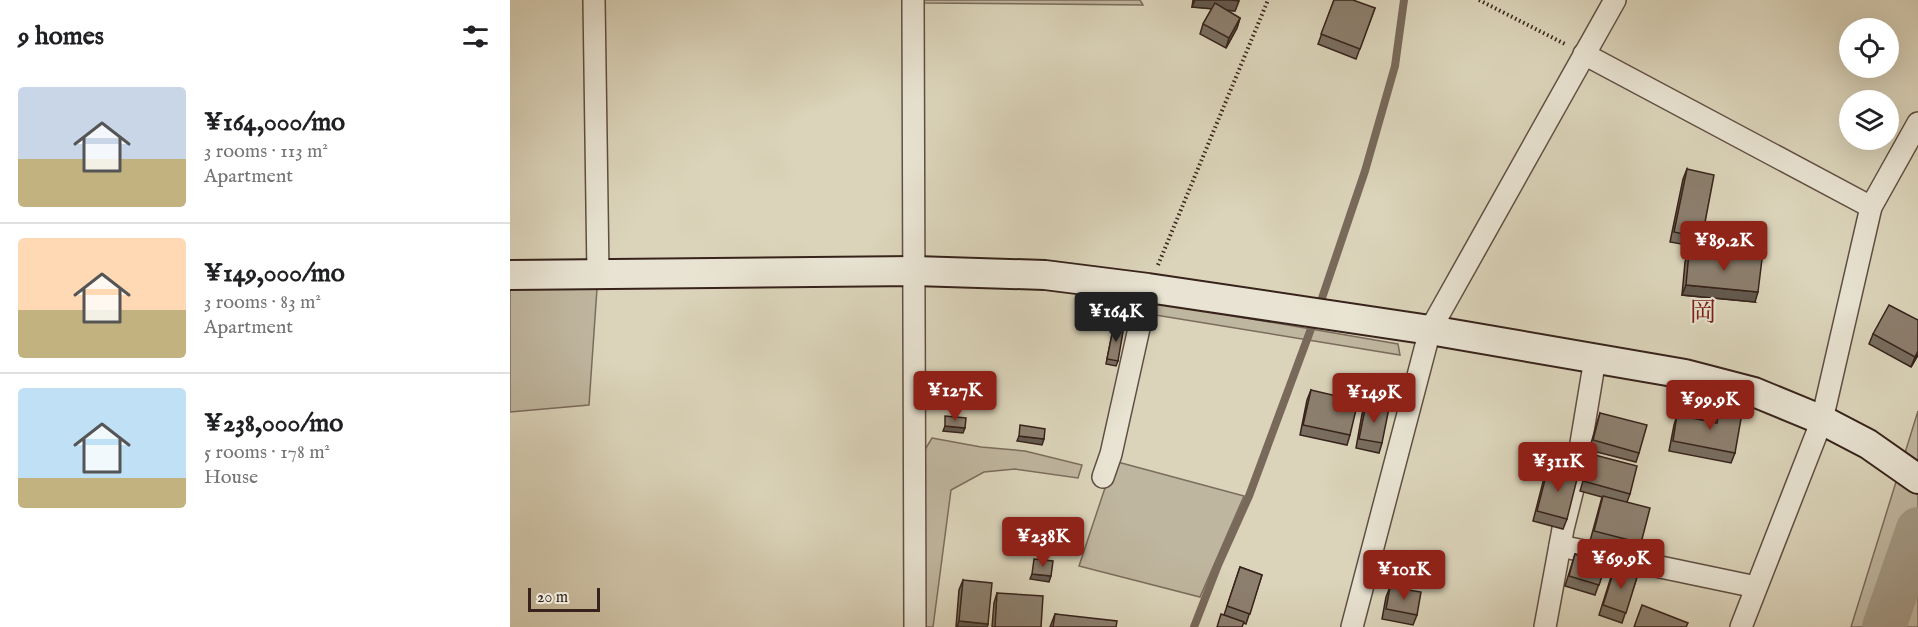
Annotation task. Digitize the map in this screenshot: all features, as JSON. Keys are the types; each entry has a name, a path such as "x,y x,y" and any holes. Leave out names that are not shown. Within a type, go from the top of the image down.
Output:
{"street":[{"path":"594,0 598,274"},
{"path":"913,0 915,627"},
{"path":"1352,627 1430,330 1615,0"},
{"path":"1584,54 1871,207"},
{"path":"1741,627 1822,420 1871,207 1918,123"},
{"path":"510,275 915,271 1045,275 1148,288 1430,330 1685,374 1754,392 1822,420 1868,444 1913,476"},
{"path":"1103,477 1111,454 1148,288"},
{"path":"1545,627 1574,485 1595,359"},
{"path":"1560,546 1756,587"}],"path":[{"path":"1148,288 1268,0"},
{"path":"1479,0 1584,54"}],"shaded area":[{"path":"923,0 1140,0 1143,5 924,3"},
{"path":"598,274 589,405 510,412 510,283"},
{"path":"1153,302 1398,344 1400,355 1143,313"},
{"path":"1918,411 1918,627 1851,627"},
{"path":"932,438 981,447 1025,451 1082,465 1078,478 1015,469 984,472 951,490 933,627 915,627 924,451"},
{"path":"1114,461 1244,496 1200,597 1079,566"}],"building":[{"path":"1334,0 1353,0 1375,8 1360,49 1321,34"},
{"path":"1215,3 1240,18 1229,38 1203,24"},
{"path":"1687,169 1714,175 1702,238 1674,232"},
{"path":"1689,252 1762,259 1758,292 1686,285"},
{"path":"1889,305 1918,320 1918,351 1915,357 1873,334"},
{"path":"1114,324 1124,326 1118,361 1107,359"},
{"path":"1311,390 1358,401 1350,435 1303,425"},
{"path":"1366,404 1389,408 1382,443 1359,439"},
{"path":"1719,409 1742,413 1735,453 1673,441 1677,415 1717,423"},
{"path":"1600,413 1647,425 1639,453 1593,440"},
{"path":"945,416 966,418 965,428 945,426"},
{"path":"1020,425 1045,429 1044,439 1019,436"},
{"path":"1591,454 1637,466 1630,494 1583,481"},
{"path":"1548,468 1578,475 1567,519 1537,511"},
{"path":"1603,496 1650,508 1641,543 1594,531"},
{"path":"1575,554 1606,564 1599,585 1569,576"},
{"path":"1034,559 1053,561 1051,576 1032,574"},
{"path":"1240,567 1262,575 1250,614 1227,606"},
{"path":"1615,567 1638,574 1626,613 1603,605"},
{"path":"963,580 992,583 988,624 959,621"},
{"path":"1390,587 1421,592 1417,615 1386,609"},
{"path":"997,593 1043,596 1041,627 995,627"},
{"path":"1642,605 1688,623 1686,627 1634,627"},
{"path":"1055,614 1117,621 1116,627 1053,627"},
{"path":"1221,614 1244,622 1242,627 1217,627"}],"waterway":[{"path":"1319,307 1365,171 1395,66 1404,0"},
{"path":"1194,627 1218,565 1249,496 1315,318"},
{"path":"1884,627 1918,529"}],"district":[{"name":"岡","path":"1703,314"}]}
